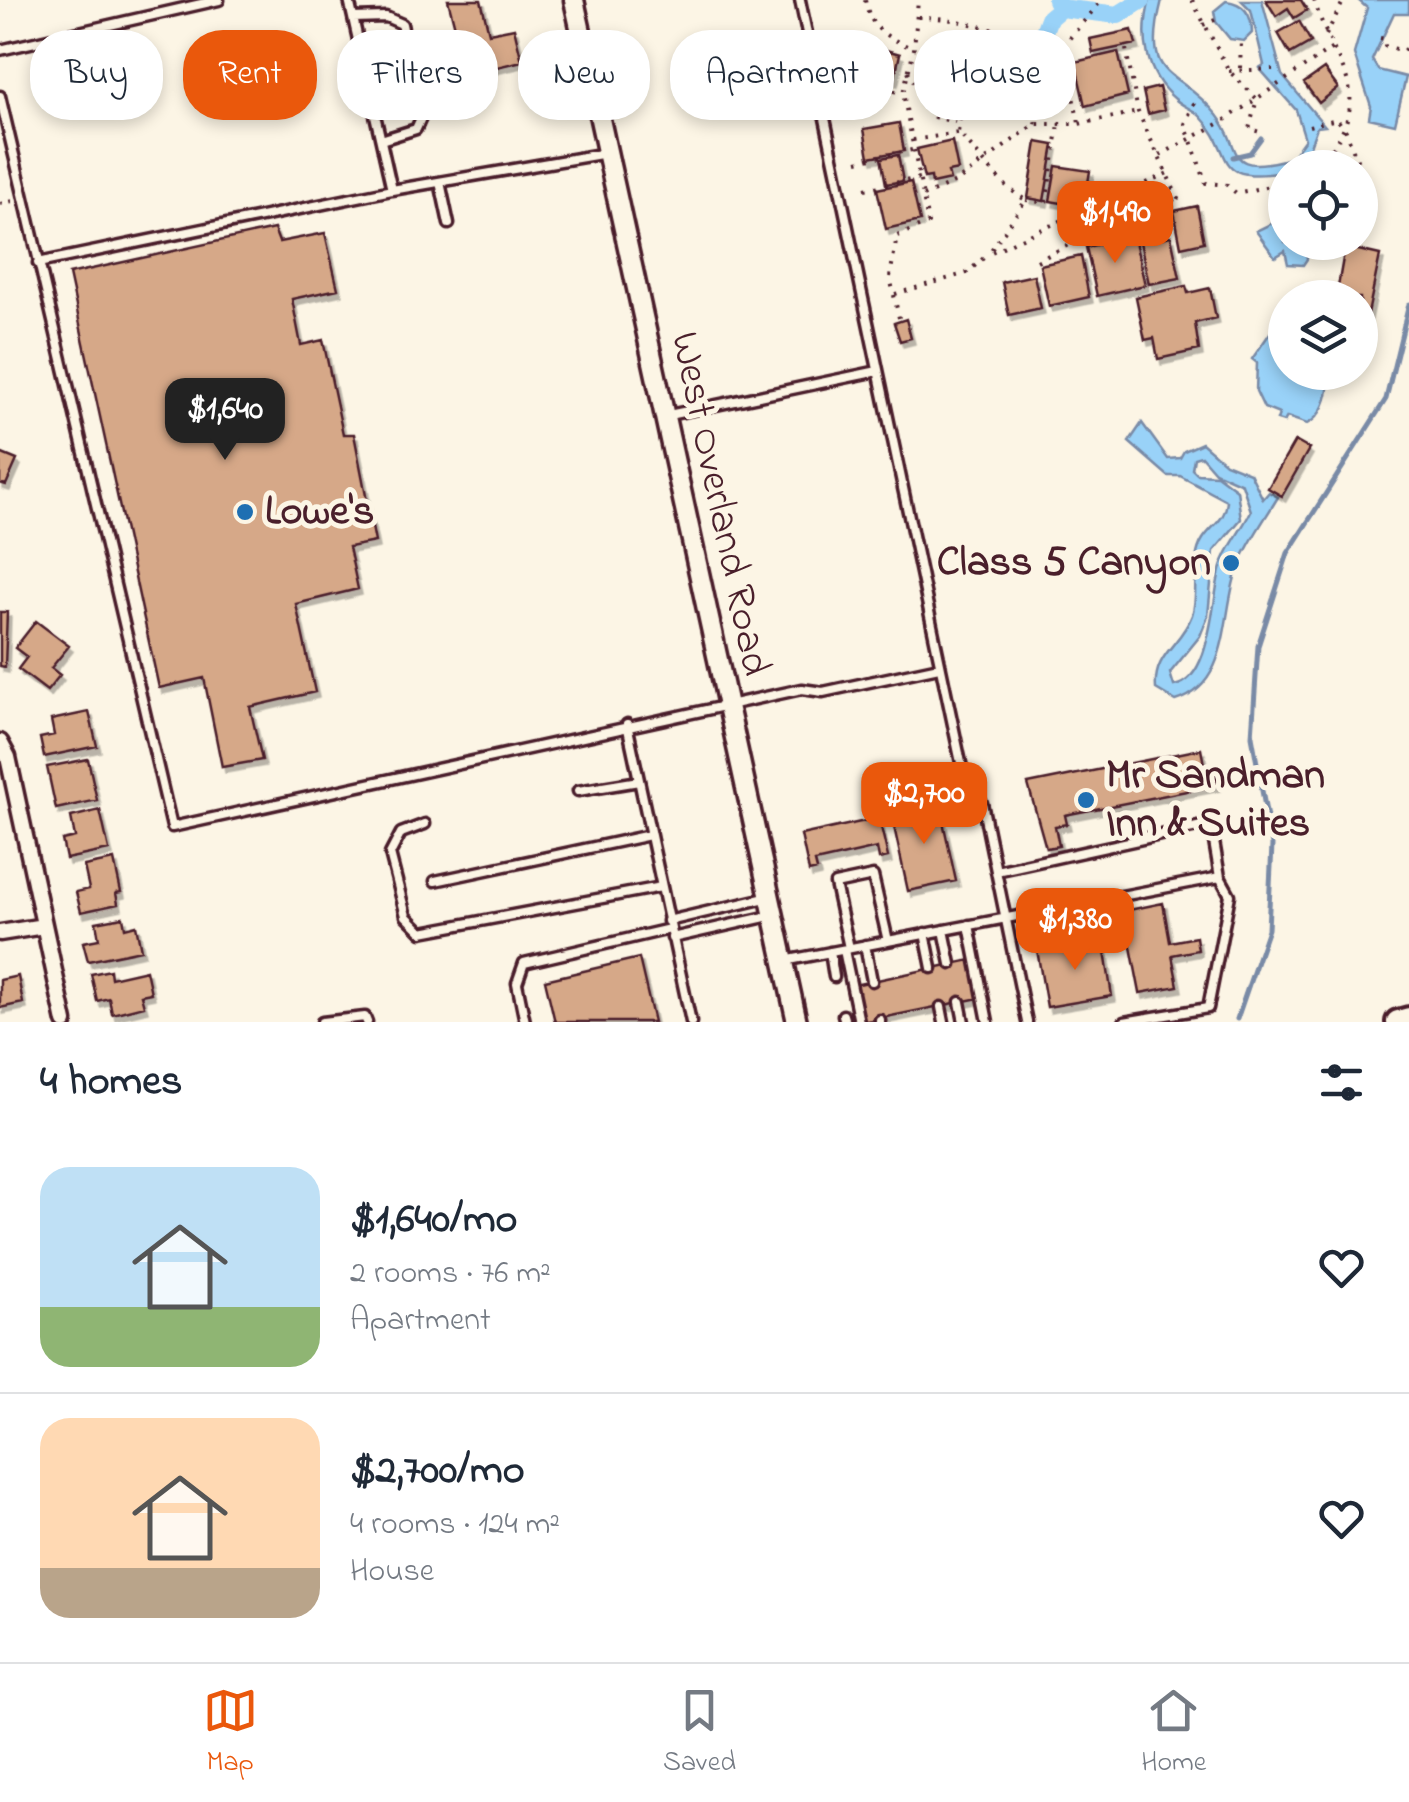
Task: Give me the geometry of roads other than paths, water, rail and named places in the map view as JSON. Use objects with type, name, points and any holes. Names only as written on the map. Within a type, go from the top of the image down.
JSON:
[{"type":"main road","points":[[1398,1022],[1409,1020]]},
{"type":"street","name":"West Overland Road","points":[[574,0],[797,1022]]},
{"type":"street","points":[[0,742],[8,757],[65,1022]]},
{"type":"street","points":[[0,933],[44,926]]},
{"type":"lane","points":[[0,50],[219,0]]},
{"type":"lane","points":[[348,0],[392,190]]},
{"type":"lane","points":[[800,0],[964,777]]},
{"type":"lane","points":[[353,18],[386,17],[402,24],[420,118],[416,129],[381,140]]},
{"type":"lane","points":[[0,96],[172,828],[626,724],[802,688],[823,692],[940,667]]},
{"type":"lane","points":[[38,263],[392,190],[607,153]]},
{"type":"lane","points":[[440,182],[449,224]]},
{"type":"lane","points":[[664,416],[878,371]]},
{"type":"lane","points":[[626,724],[691,1022]]},
{"type":"lane","points":[[578,791],[638,781]]},
{"type":"lane","points":[[982,803],[1027,1022]]},
{"type":"lane","points":[[424,824],[400,833],[390,854],[406,916],[422,932],[661,887]]},
{"type":"lane","points":[[996,871],[1211,824],[1220,877],[1230,894],[1208,1008],[1124,1022]]},
{"type":"lane","points":[[434,881],[650,835]]},
{"type":"lane","points":[[859,1022],[835,884],[873,876],[888,941]]},
{"type":"lane","points":[[784,962],[1220,877]]},
{"type":"lane","points":[[526,1022],[517,983],[524,963],[772,906]]},
{"type":"lane","points":[[670,929],[772,906]]},
{"type":"lane","points":[[968,925],[988,1022]]},
{"type":"lane","points":[[944,930],[952,964]]},
{"type":"lane","points":[[925,934],[932,968]]},
{"type":"lane","points":[[864,946],[872,981]]},
{"type":"lane","points":[[830,952],[834,977]]},
{"type":"lane","points":[[960,1002],[964,1022]]},
{"type":"lane","points":[[940,1007],[944,1022]]},
{"type":"lane","points":[[322,1022],[365,1016],[368,1022]]},
{"type":"water","points":[[1150,0],[1162,0],[1156,46],[1159,60],[1217,115],[1238,156],[1244,162],[1268,163],[1268,174],[1234,170],[1200,116],[1165,89],[1151,66],[1145,27]]},
{"type":"water","points":[[1241,0],[1262,0],[1282,75],[1325,126],[1317,127],[1309,150],[1297,150],[1305,139],[1296,110],[1259,68],[1264,65],[1251,10]]},
{"type":"water","points":[[1358,0],[1409,0],[1409,13],[1394,13],[1372,60],[1378,70],[1406,77],[1395,124],[1369,118],[1371,106],[1354,54],[1367,8]]},
{"type":"water","points":[[1226,1],[1238,4],[1249,15],[1252,33],[1244,41],[1230,39],[1216,22],[1214,11]]},
{"type":"water","points":[[1268,225],[1268,247],[1256,231]]},
{"type":"water","points":[[1287,260],[1306,260],[1303,265],[1288,264]]},
{"type":"water","points":[[1268,336],[1268,390],[1328,390],[1322,409],[1313,420],[1307,424],[1287,417],[1284,422],[1277,420],[1279,414],[1264,408],[1256,391],[1257,363],[1252,359]]},
{"type":"water","name":"Class 5 Canyon","points":[[1142,423],[1168,459],[1180,458],[1184,451],[1202,443],[1225,463],[1250,473],[1263,499],[1269,492],[1278,497],[1239,565],[1216,662],[1194,692],[1176,701],[1156,689],[1156,677],[1163,658],[1192,615],[1199,547],[1221,518],[1227,501],[1180,476],[1168,476],[1129,442]],"holes":[[[1201,456],[1215,472],[1242,484],[1251,511],[1221,567],[1208,635],[1196,669],[1187,680],[1174,686],[1170,673],[1200,636],[1208,616],[1214,551],[1241,519],[1237,490],[1217,475],[1197,474],[1192,469],[1194,458]]]},
{"type":"waterway","points":[[1056,0],[1061,8],[1118,15],[1142,0]]},
{"type":"waterway","points":[[1045,30],[1049,18],[1061,8]]},
{"type":"waterway","points":[[1233,157],[1250,153],[1261,138]]},
{"type":"waterway","points":[[1237,1019],[1268,929],[1272,845],[1252,736],[1258,646],[1288,553],[1386,399],[1409,304]]},
{"type":"place","name":"Lowe's","points":[[245,512]]},
{"type":"place","name":"Class 5 Canyon","points":[[1231,563]]},
{"type":"place","name":"Mr Sandman Inn & Suites","points":[[1086,800]]}]
